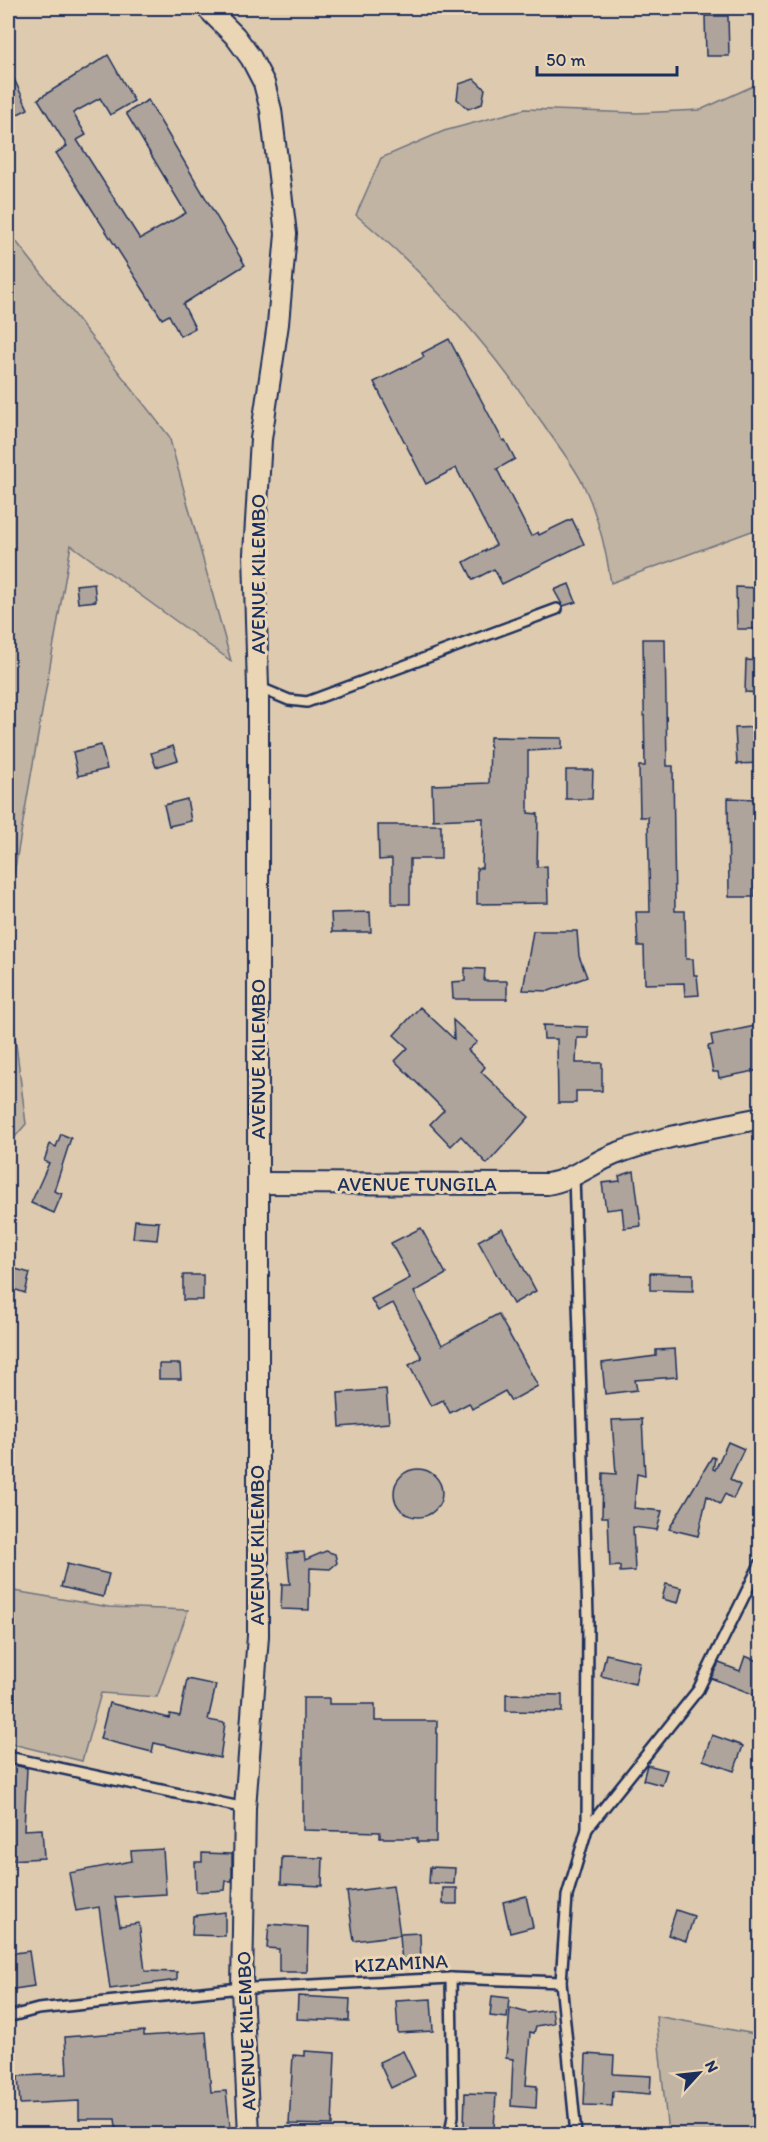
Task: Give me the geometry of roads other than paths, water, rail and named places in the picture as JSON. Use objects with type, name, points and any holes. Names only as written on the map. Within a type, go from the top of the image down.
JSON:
[{"type":"street","name":"AVENUE KILEMBO","points":[[207,8],[235,36],[251,58],[264,83],[271,110],[286,234],[259,473],[254,554],[258,687],[258,1636],[245,1808],[242,1989],[249,2134]]},
{"type":"street","name":"AVENUE TUNGILA","points":[[258,1183],[547,1184],[574,1176],[613,1155],[646,1144],[760,1118]]},
{"type":"lane","points":[[258,687],[289,700],[307,702],[557,609]]},
{"type":"lane","points":[[574,1176],[588,1617],[587,1829],[567,1896],[561,1982],[576,2134]]},
{"type":"lane","points":[[587,1829],[698,1690],[760,1564]]},
{"type":"lane","points":[[8,1757],[245,1808]]},
{"type":"lane","points":[[450,2134],[453,2116],[451,1978]]},
{"type":"lane","name":"KIZAMINA","points":[[8,2017],[38,2009],[242,1989],[451,1978],[561,1982]]}]
